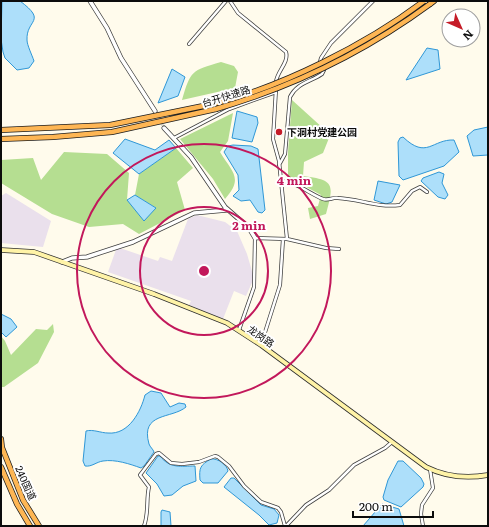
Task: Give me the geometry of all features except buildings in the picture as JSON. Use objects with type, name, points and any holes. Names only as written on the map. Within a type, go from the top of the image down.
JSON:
[{"type":"highway","name":"台开快速路","points":[[1,130],[110,125],[213,104],[259,88],[322,62],[374,34],[424,1]]},
{"type":"highway","name":"台开快速路","points":[[1,139],[53,137],[112,132],[216,109],[261,94],[324,68],[377,39],[432,2]]},
{"type":"highway","name":"240国道","points":[[1,439],[2,447],[23,500],[39,526]]},
{"type":"highway","name":"240国道","points":[[1,467],[17,504],[30,526]]},
{"type":"main road","name":"龙岗路","points":[[1,250],[30,251],[208,315],[239,330],[261,345],[430,469],[457,476],[488,475]]},
{"type":"street","points":[[90,1],[107,28],[121,58],[155,111]]},
{"type":"street","points":[[189,44],[226,1]]},
{"type":"street","points":[[230,1],[238,13],[286,52],[287,60],[277,78],[273,137],[279,165],[285,239],[280,285],[261,345]]},
{"type":"street","points":[[306,81],[331,43],[373,1]]},
{"type":"street","points":[[279,165],[285,154],[290,97],[295,90],[306,81],[324,72],[320,63],[320,58]]},
{"type":"street","points":[[174,138],[229,109],[276,92]]},
{"type":"street","points":[[164,128],[199,167],[228,210],[249,228],[255,238],[254,287],[239,330]]},
{"type":"street","points":[[280,181],[288,182],[325,200],[344,198],[376,205],[400,204],[412,192],[420,187],[427,192]]},
{"type":"street","points":[[62,262],[72,258],[87,257],[133,242],[194,214],[228,210]]},
{"type":"street","points":[[255,238],[285,239],[326,248],[338,249]]},
{"type":"street","points":[[144,526],[149,499],[147,492],[149,487],[140,475],[156,454],[159,453],[171,463],[182,464],[199,462],[215,456],[218,457],[229,466],[244,486],[261,502],[278,508],[286,526],[306,505],[329,490],[354,465],[385,448],[392,442]]},
{"type":"street","points":[[423,526],[421,514],[422,507],[433,486],[430,469]]},
{"type":"shaded area","points":[[6,193],[51,221],[43,247],[1,243],[1,196]]},
{"type":"shaded area","points":[[197,215],[225,222],[237,231],[247,254],[254,278],[246,296],[234,291],[223,319],[189,305],[191,301],[108,272],[117,247],[158,261],[160,257],[172,261],[188,219]]},
{"type":"green space","points":[[221,62],[234,66],[238,72],[235,88],[182,100],[190,77],[194,73],[198,70]]},
{"type":"green space","points":[[292,100],[324,129],[329,138],[323,153],[304,162],[303,176],[321,179],[330,185],[331,190],[326,214],[310,219],[308,208],[318,206],[321,195],[288,177],[288,152]]},
{"type":"green space","points":[[233,113],[228,141],[220,152],[232,170],[235,180],[231,192],[225,199],[213,179],[180,139]]},
{"type":"green space","points":[[176,148],[193,168],[177,182],[185,210],[139,234],[123,224],[89,227],[52,214],[1,183],[1,160],[33,158],[41,180],[64,152],[107,154],[129,173],[127,200],[156,208],[135,195],[139,174]]},
{"type":"green space","points":[[53,324],[54,332],[38,363],[4,387],[1,387],[1,336],[5,341],[11,355],[36,329],[47,330]]},
{"type":"water","points":[[2,1],[20,1],[33,13],[34,20],[29,28],[27,40],[34,61],[29,68],[17,70],[5,58],[1,39]]},
{"type":"water","points":[[427,48],[438,50],[440,69],[406,80]]},
{"type":"water","points":[[172,69],[185,77],[178,96],[158,103]]},
{"type":"water","points":[[237,111],[257,117],[258,123],[252,142],[232,138]]},
{"type":"water","points":[[488,127],[488,155],[473,156],[467,136],[474,130]]},
{"type":"water","points":[[403,137],[411,144],[424,148],[440,142],[454,140],[459,152],[444,166],[403,180],[399,176],[398,142],[400,138]]},
{"type":"water","points":[[125,139],[155,150],[169,140],[176,148],[139,174],[113,153]]},
{"type":"water","points":[[228,146],[251,146],[258,149],[265,210],[262,213],[258,212],[250,200],[241,201],[233,196],[239,190],[238,175],[224,152]]},
{"type":"water","points":[[439,172],[444,174],[442,183],[448,195],[445,199],[438,197],[421,181],[423,178]]},
{"type":"water","points":[[378,181],[400,185],[392,202],[386,204],[374,200]]},
{"type":"water","points":[[135,195],[156,208],[144,221],[127,200]]},
{"type":"water","points":[[1,314],[11,319],[17,327],[6,337],[1,332]]},
{"type":"water","points":[[151,391],[161,393],[170,407],[179,403],[185,404],[186,407],[180,411],[153,421],[149,426],[147,434],[149,444],[154,452],[144,466],[141,468],[122,462],[108,461],[85,466],[83,461],[86,431],[91,430],[115,433],[122,430],[133,421],[145,395]]},
{"type":"water","points":[[158,456],[172,465],[195,466],[196,481],[183,486],[172,495],[164,496],[157,484],[146,473]]},
{"type":"water","points":[[211,459],[222,462],[228,471],[218,483],[203,483],[200,480],[201,467],[204,463]]},
{"type":"water","points":[[398,461],[403,461],[421,478],[424,484],[423,487],[401,507],[384,500],[383,497],[388,480]]},
{"type":"water","points":[[231,478],[234,478],[261,505],[274,509],[279,515],[277,523],[269,525],[224,487]]},
{"type":"water","points":[[382,504],[399,509],[404,526],[363,526]]},
{"type":"water","points":[[162,510],[170,512],[171,526],[161,526]]},
{"type":"tunnel","points":[[155,111],[164,128]]},
{"type":"place","name":"下洞村党建公园","points":[[279,132]]}]
